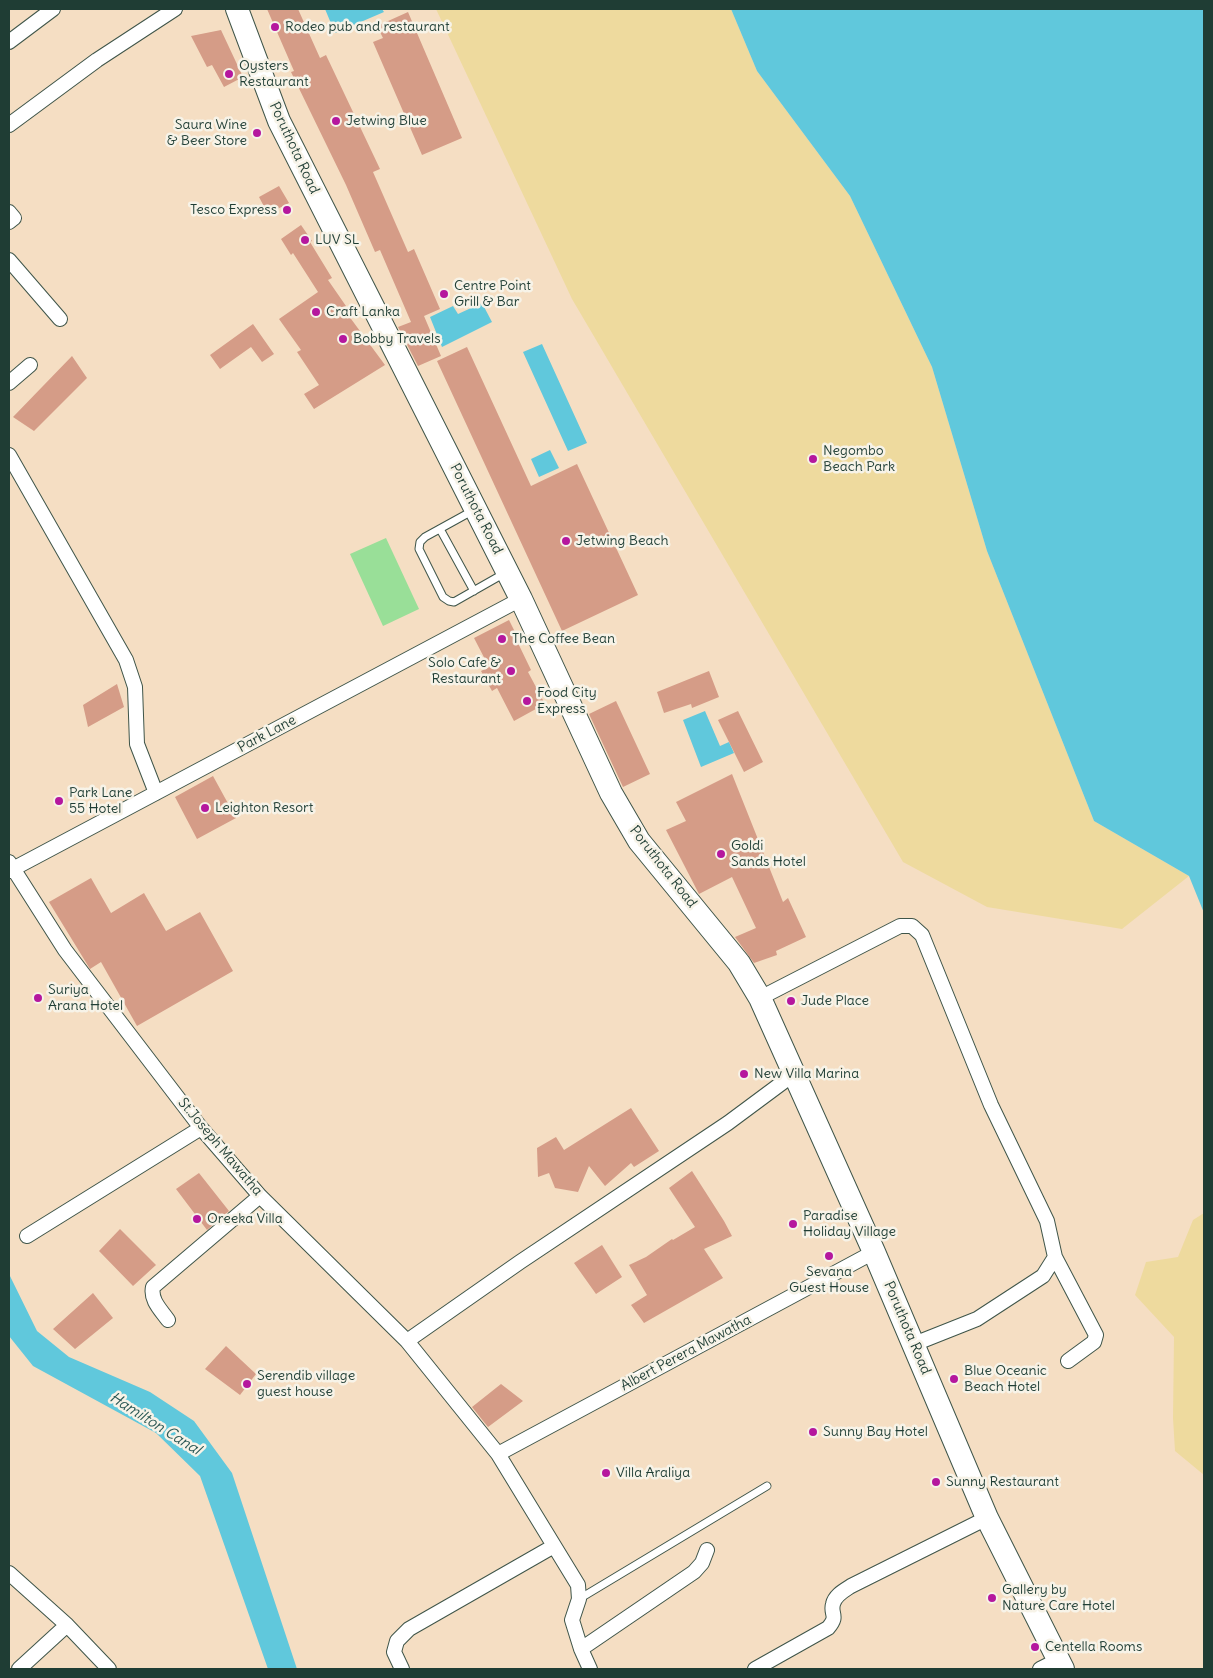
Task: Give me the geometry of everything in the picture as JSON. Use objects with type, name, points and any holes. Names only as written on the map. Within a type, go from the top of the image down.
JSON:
[{"type":"main road","name":"Poruthota Road","points":[[237,9],[279,121],[521,599],[610,793],[634,833],[739,963],[760,998],[874,1252],[987,1518],[1054,1666]]},
{"type":"street","points":[[9,42],[53,9]]},
{"type":"street","points":[[9,125],[97,60],[175,9]]},
{"type":"street","points":[[9,212],[14,218],[9,222]]},
{"type":"street","points":[[9,260],[60,319]]},
{"type":"street","points":[[9,383],[30,366]]},
{"type":"street","points":[[9,455],[126,660],[135,687],[137,744],[156,793]]},
{"type":"street","name":"Park Lane","points":[[10,867],[156,793],[521,599]]},
{"type":"street","name":"St.Joseph Mawatha","points":[[10,867],[65,950],[201,1128],[260,1196],[407,1341],[498,1454],[578,1585],[579,1599]]},
{"type":"street","points":[[760,998],[900,926],[912,926],[922,935],[991,1105],[1047,1220],[1055,1257],[1096,1336],[1094,1342],[1068,1361]]},
{"type":"street","points":[[407,1341],[520,1262],[728,1123],[794,1074]]},
{"type":"street","points":[[27,1236],[201,1128]]},
{"type":"street","points":[[168,1320],[154,1300],[153,1287],[260,1196]]},
{"type":"street","name":"Albert Perera Mawatha","points":[[498,1454],[874,1252]]},
{"type":"street","points":[[914,1344],[977,1320],[1043,1276],[1055,1257]]},
{"type":"street","points":[[755,1669],[828,1628],[834,1616],[832,1604],[837,1596],[851,1586],[987,1518]]},
{"type":"street","points":[[402,1669],[394,1652],[397,1640],[409,1629],[554,1546]]},
{"type":"street","points":[[581,1649],[694,1572],[702,1562],[707,1550]]},
{"type":"street","points":[[9,1573],[67,1625],[109,1669]]},
{"type":"street","points":[[579,1599],[572,1620],[581,1649],[590,1669]]},
{"type":"street","points":[[19,1669],[67,1625]]},
{"type":"lane","points":[[476,509],[440,528],[420,542],[419,548],[443,597],[449,602],[454,602],[507,571]]},
{"type":"lane","points":[[440,528],[474,591]]},
{"type":"lane","points":[[579,1599],[767,1486]]},
{"type":"green space","points":[[386,538],[419,609],[383,626],[350,554]]},
{"type":"sand","name":"Negombo Beach Park","points":[[436,9],[731,9],[757,71],[850,196],[932,367],[987,551],[1094,821],[1189,876],[1122,929],[987,907],[903,862],[572,299]]},
{"type":"sand","points":[[1204,1213],[1204,1475],[1175,1451],[1173,1418],[1174,1337],[1135,1295],[1146,1262],[1178,1257],[1193,1220]]},
{"type":"water","points":[[325,9],[382,9],[384,12],[335,33]]},
{"type":"water","points":[[731,9],[1204,9],[1204,913],[1189,876],[1094,821],[987,551],[932,367],[850,196],[757,71]]},
{"type":"water","points":[[482,303],[492,322],[442,347],[430,317],[453,306],[458,314]]},
{"type":"water","points":[[542,344],[587,443],[568,451],[523,352]]},
{"type":"water","points":[[550,450],[559,468],[539,477],[531,459]]},
{"type":"water","points":[[705,711],[720,746],[729,742],[734,753],[701,767],[683,720]]},
{"type":"water","name":"Hamilton Canal","points":[[9,1274],[37,1331],[69,1357],[150,1392],[194,1421],[232,1473],[297,1669],[268,1669],[200,1476],[156,1433],[33,1366],[9,1336]]},
{"type":"building","points":[[267,9],[298,9],[320,58],[326,55],[380,169],[373,172],[408,252],[414,249],[440,309],[424,316],[441,356],[418,366],[398,327],[411,322],[380,250],[375,252],[346,185],[291,72],[294,71]]},
{"type":"building","points":[[408,12],[462,138],[422,155],[373,42],[383,38],[377,26]]},
{"type":"building","points":[[221,30],[243,77],[224,87],[212,65],[207,67],[191,36]]},
{"type":"building","points":[[279,186],[289,203],[268,214],[259,197]]},
{"type":"building","points":[[301,225],[332,278],[328,280],[346,306],[343,308],[385,365],[314,409],[304,394],[319,385],[297,352],[301,350],[279,319],[318,292],[293,253],[291,255],[281,239]]},
{"type":"building","points":[[253,324],[274,354],[262,362],[251,347],[220,369],[210,355]]},
{"type":"building","name":"Jetwing Beach","points":[[467,347],[531,486],[577,464],[638,595],[562,631],[437,361]]},
{"type":"building","points":[[72,356],[87,378],[34,431],[13,417]]},
{"type":"building","points":[[509,620],[531,670],[528,672],[545,704],[514,721],[497,688],[492,691],[481,671],[489,667],[474,638]]},
{"type":"building","points":[[709,671],[719,697],[692,708],[691,704],[664,713],[657,692]]},
{"type":"building","points":[[117,684],[124,707],[88,727],[83,705]]},
{"type":"building","points":[[616,701],[650,774],[623,787],[589,714]]},
{"type":"building","points":[[738,711],[763,762],[744,772],[718,720]]},
{"type":"building","name":"Goldi Sands Hotel","points":[[732,774],[783,902],[788,898],[806,937],[776,951],[777,955],[754,963],[735,937],[756,928],[732,877],[699,894],[666,830],[686,821],[676,802]]},
{"type":"building","name":"Leighton Resort","points":[[213,776],[236,818],[197,839],[175,797]]},
{"type":"building","points":[[91,878],[111,913],[144,893],[166,931],[200,912],[233,971],[137,1026],[101,962],[90,969],[49,902]]},
{"type":"building","points":[[631,1108],[659,1151],[634,1167],[631,1163],[605,1186],[589,1166],[578,1192],[555,1188],[549,1173],[538,1177],[537,1148],[556,1137],[564,1150]]},
{"type":"building","points":[[692,1171],[732,1236],[704,1249],[723,1278],[644,1323],[631,1305],[647,1295],[629,1265],[646,1257],[672,1239],[695,1227],[669,1188]]},
{"type":"building","points":[[199,1173],[229,1211],[207,1230],[176,1189]]},
{"type":"building","points":[[120,1229],[156,1265],[133,1286],[99,1251]]},
{"type":"building","points":[[602,1245],[622,1277],[596,1294],[574,1263]]},
{"type":"building","points":[[93,1293],[113,1318],[75,1349],[53,1329]]},
{"type":"building","points":[[226,1346],[256,1374],[240,1395],[205,1369]]},
{"type":"building","points":[[501,1384],[523,1401],[488,1427],[472,1407]]},
{"type":"place","name":"Rodeo pub and restaurant","points":[[275,27]]},
{"type":"place","name":"Oysters Restaurant","points":[[229,74]]},
{"type":"place","name":"Jetwing Blue","points":[[336,121]]},
{"type":"place","name":"Saura Wine & Beer Store","points":[[257,133]]},
{"type":"place","name":"Tesco Express","points":[[287,210]]},
{"type":"place","name":"LUV SL","points":[[305,240]]},
{"type":"place","name":"Centre Point Grill & Bar","points":[[444,294]]},
{"type":"place","name":"Craft Lanka","points":[[316,312]]},
{"type":"place","name":"Bobby Travels","points":[[343,339]]},
{"type":"place","name":"Negombo Beach Park","points":[[813,459]]},
{"type":"place","name":"Jetwing Beach","points":[[566,541]]},
{"type":"place","name":"The Coffee Bean","points":[[502,639]]},
{"type":"place","name":"Solo Cafe & Restaurant","points":[[511,671]]},
{"type":"place","name":"Food City Express","points":[[527,701]]},
{"type":"place","name":"Park Lane 55 Hotel","points":[[59,801]]},
{"type":"place","name":"Leighton Resort","points":[[205,808]]},
{"type":"place","name":"Goldi Sands Hotel","points":[[721,854]]},
{"type":"place","name":"Suriya Arana Hotel","points":[[38,998]]},
{"type":"place","name":"Jude Place","points":[[791,1001]]},
{"type":"place","name":"New Villa Marina","points":[[744,1074]]},
{"type":"place","name":"Oreeka Villa","points":[[197,1219]]},
{"type":"place","name":"Paradise Holiday Village","points":[[793,1224]]},
{"type":"place","name":"Sevana Guest House","points":[[829,1256]]},
{"type":"place","name":"Blue Oceanic Beach Hotel","points":[[954,1379]]},
{"type":"place","name":"Serendib village guest house","points":[[247,1384]]},
{"type":"place","name":"Sunny Bay Hotel","points":[[813,1432]]},
{"type":"place","name":"Villa Araliya","points":[[606,1473]]},
{"type":"place","name":"Sunny Restaurant","points":[[936,1482]]},
{"type":"place","name":"Gallery by Nature Care Hotel","points":[[992,1598]]},
{"type":"place","name":"Centella Rooms","points":[[1035,1647]]}]
